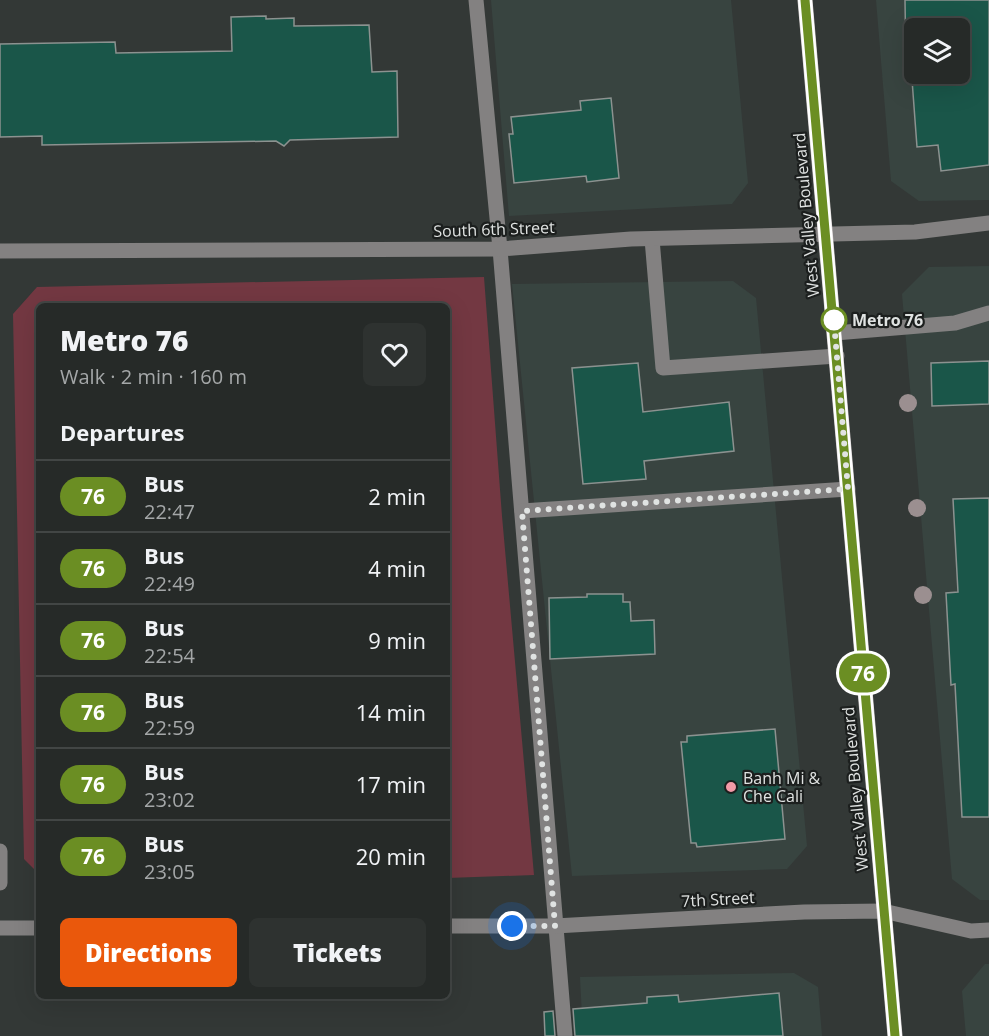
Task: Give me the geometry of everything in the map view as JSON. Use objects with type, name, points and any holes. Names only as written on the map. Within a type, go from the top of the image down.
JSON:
[{"type":"main road","name":"West Valley Boulevard","points":[[805,0],[895,1036]]},
{"type":"street","points":[[476,0],[500,249],[565,1036]]},
{"type":"street","name":"South 6th Street","points":[[0,251],[500,249],[652,239],[915,232],[989,223]]},
{"type":"street","points":[[652,239],[663,368],[837,356]]},
{"type":"street","points":[[835,333],[955,323],[989,313]]},
{"type":"street","points":[[522,511],[848,489]]},
{"type":"street","points":[[0,851],[0,883]]},
{"type":"street","name":"7th Street","points":[[450,926],[555,926],[804,912],[883,911],[970,931],[989,930]]},
{"type":"street","points":[[0,928],[36,928]]},
{"type":"shaded area","points":[[491,0],[731,0],[748,183],[732,204],[509,216]]},
{"type":"shaded area","points":[[876,0],[989,0],[989,200],[919,201],[891,181]]},
{"type":"shaded area","points":[[989,266],[989,900],[980,900],[952,879],[902,294],[929,267]]},
{"type":"shaded area","points":[[484,277],[502,516],[534,875],[450,878],[450,303],[36,303],[36,871],[24,859],[13,314],[37,287]]},
{"type":"shaded area","points":[[733,281],[756,298],[807,846],[787,869],[572,876],[512,284]]},
{"type":"shaded area","points":[[985,964],[989,964],[989,1036],[966,1036],[962,991]]},
{"type":"shaded area","points":[[794,973],[818,987],[822,1036],[583,1036],[580,977]]},
{"type":"building","points":[[905,0],[989,0],[989,165],[941,171],[938,145],[917,147],[912,84],[970,84],[970,18],[905,18]]},
{"type":"building","points":[[266,16],[266,19],[294,18],[294,26],[369,25],[372,72],[397,71],[398,137],[290,140],[284,146],[276,141],[42,145],[42,136],[0,137],[0,44],[115,42],[116,53],[232,51],[231,17]]},
{"type":"building","points":[[611,98],[619,178],[587,182],[586,176],[514,183],[509,134],[513,134],[511,117],[581,110],[580,101]]},
{"type":"building","points":[[989,361],[989,404],[932,406],[931,363]]},
{"type":"building","points":[[638,363],[643,412],[729,402],[734,451],[644,461],[646,479],[583,484],[572,368]]},
{"type":"building","points":[[989,498],[989,817],[962,817],[955,684],[951,685],[946,593],[958,592],[953,499]]},
{"type":"building","points":[[587,594],[623,594],[623,602],[630,602],[631,621],[654,620],[655,654],[550,659],[549,598],[587,597]]},
{"type":"building","points":[[775,729],[785,839],[697,847],[696,843],[691,843],[681,742],[687,742],[687,736]]},
{"type":"building","points":[[779,993],[783,1036],[575,1036],[573,1009],[647,1003],[647,997],[678,995],[679,1002]]},
{"type":"building","points":[[553,1011],[555,1036],[545,1036],[544,1012]]},
{"type":"bus line","name":"76","points":[[805,0],[895,1036]]},
{"type":"place","name":"Metro 76","points":[[834,320]]},
{"type":"place","name":"Banh Mi & Che Cali","points":[[731,787]]},
{"type":"route","points":[[512,926],[555,926],[522,511],[848,489],[833,310],[834,320]]}]
